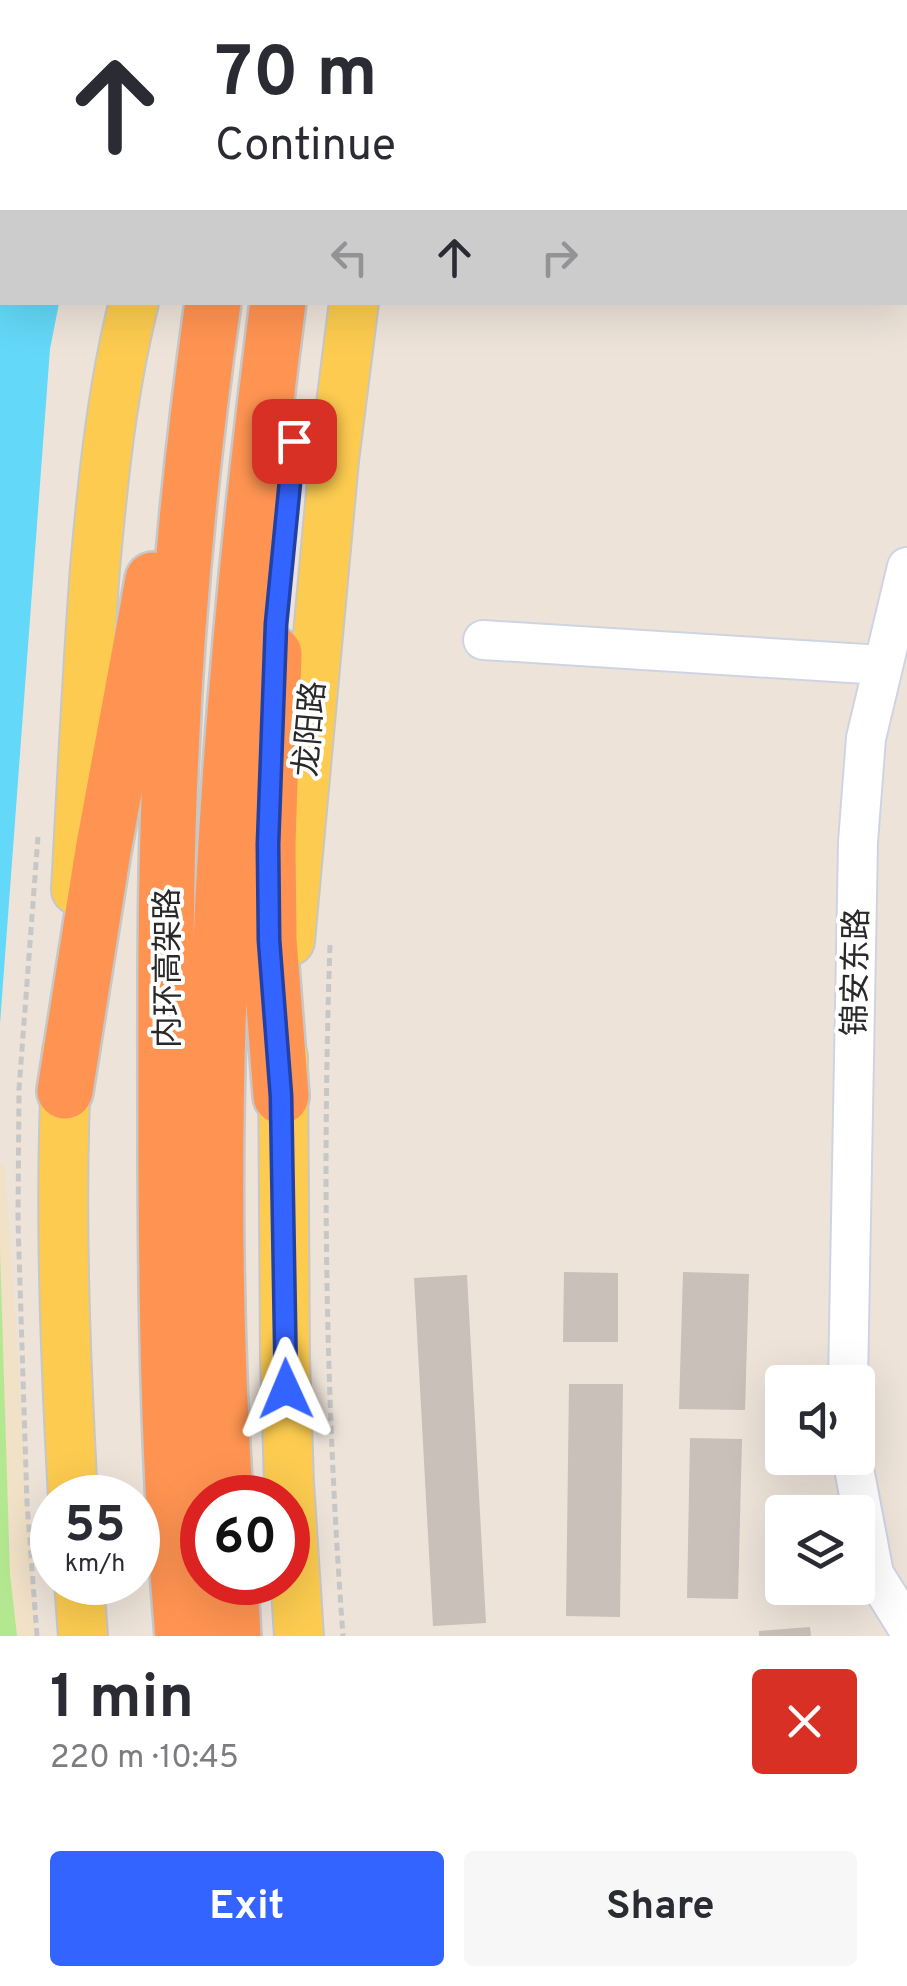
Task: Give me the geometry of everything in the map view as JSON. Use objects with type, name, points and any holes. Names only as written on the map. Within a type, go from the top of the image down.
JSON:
[{"type":"highway","points":[[65,1091],[103,851],[148,606],[210,305]]},
{"type":"highway","name":"内环高架路","points":[[211,305],[193,464],[171,752],[166,896],[191,1230],[221,1475]]},
{"type":"highway","name":"内环高架路","points":[[183,1636],[168,1361],[218,1043],[231,756],[256,472],[278,305]]},
{"type":"highway","points":[[281,1096],[269,940],[273,672],[310,305]]},
{"type":"highway","points":[[231,1605],[233,1636]]},
{"type":"main road","points":[[72,1475],[62,1222],[65,1091],[98,543],[110,420],[133,305]]},
{"type":"main road","name":"龙阳路","points":[[299,1636],[285,1376],[281,1096],[290,938],[316,640],[354,305]]},
{"type":"main road","points":[[81,1605],[83,1636]]},
{"type":"street","name":"锦安东路","points":[[848,1365],[858,842],[866,738],[907,567]]},
{"type":"street","points":[[482,640],[882,665]]},
{"type":"street","points":[[855,1475],[874,1574],[907,1627]]},
{"type":"path","points":[[330,933],[325,1163],[327,1325],[343,1636]]},
{"type":"shaded area","points":[[0,1162],[5,1168],[30,1534],[30,1605],[35,1605],[37,1636],[0,1636]]},
{"type":"green space","points":[[0,1250],[10,1574],[17,1636],[0,1636]]},
{"type":"water","points":[[0,305],[59,305],[50,349],[0,1024]]},
{"type":"building","points":[[564,1272],[618,1273],[618,1342],[563,1342]]},
{"type":"building","points":[[683,1272],[749,1274],[745,1410],[679,1409]]},
{"type":"building","points":[[467,1275],[486,1623],[433,1626],[414,1278]]},
{"type":"building","points":[[569,1384],[623,1384],[620,1617],[566,1616]]},
{"type":"building","points":[[690,1438],[742,1439],[738,1599],[687,1598]]},
{"type":"building","points":[[810,1627],[811,1636],[759,1636],[759,1631]]},
{"type":"route","points":[[286,1389],[281,1096],[269,940],[268,844],[274,654],[294,441]]}]
